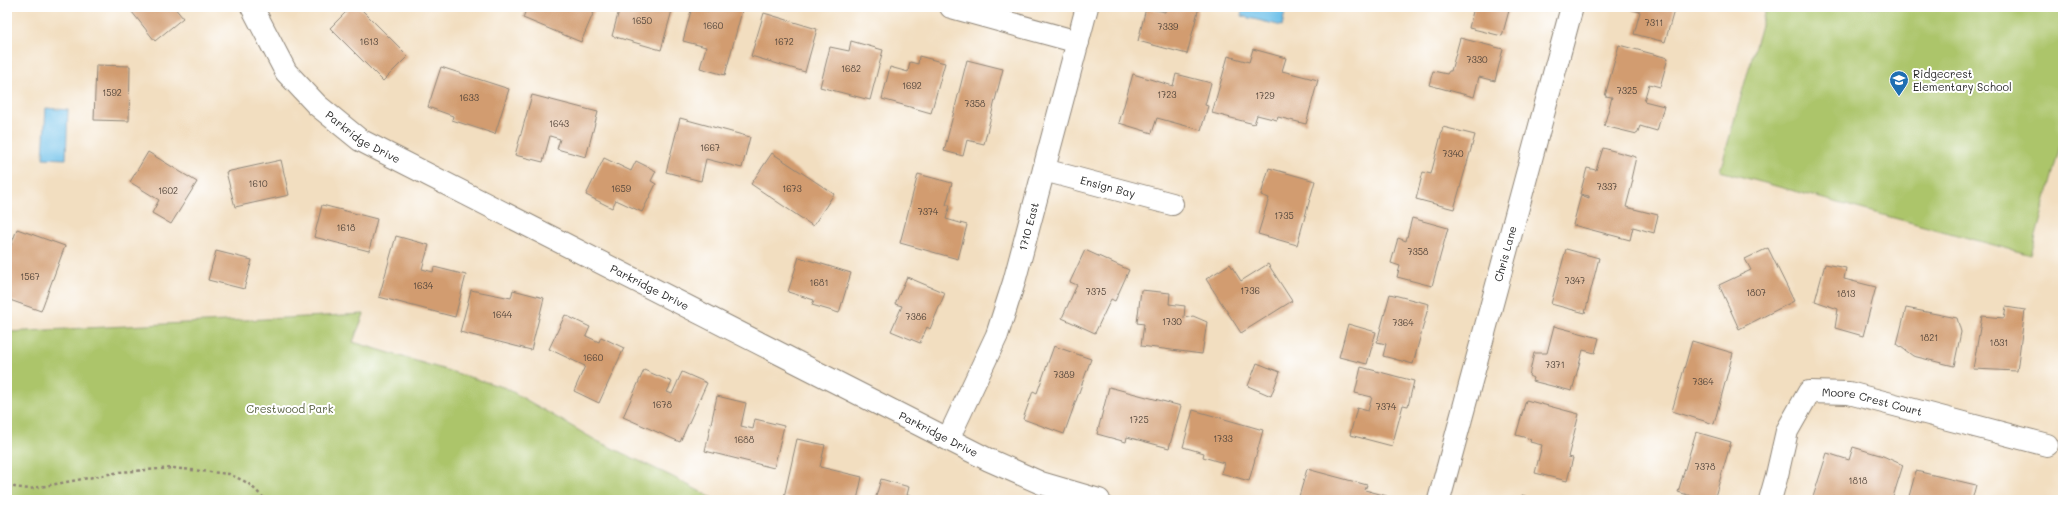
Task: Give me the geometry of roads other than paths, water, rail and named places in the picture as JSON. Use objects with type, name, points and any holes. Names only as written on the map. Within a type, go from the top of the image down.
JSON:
[{"type":"street","points":[[951,7],[1078,42]]},
{"type":"street","name":"1710 East","points":[[948,439],[997,335],[1014,282],[1087,7]]},
{"type":"street","name":"Chris Lane","points":[[1439,500],[1572,7]]},
{"type":"street","name":"Parkridge Drive","points":[[256,9],[286,72],[316,105],[360,140],[948,439],[1041,483],[1099,500]]},
{"type":"street","name":"Ensign Bay","points":[[1044,170],[1172,204]]},
{"type":"street","name":"Moore Crest Court","points":[[1770,500],[1778,475],[1787,431],[1809,392],[1849,393],[2047,445]]},
{"type":"water","points":[[1243,7],[1286,7],[1282,26],[1241,16]]},
{"type":"water","points":[[46,108],[68,110],[66,159],[43,158]]},
{"type":"place","name":"Ridgecrest Elementary School","points":[[1899,97]]},
{"type":"park label","name":"Crestwood Park","points":[[290,409]]}]
